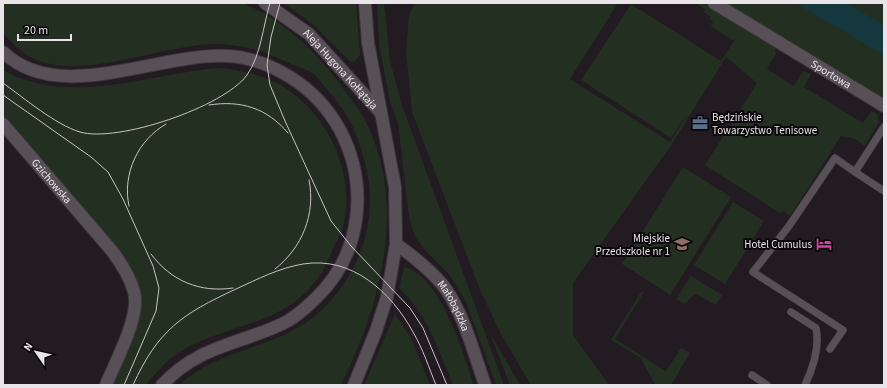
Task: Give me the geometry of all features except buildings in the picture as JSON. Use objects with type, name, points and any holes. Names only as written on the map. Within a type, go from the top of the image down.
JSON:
[{"type":"main road","name":"Aleja Hugona Kołłątaja","points":[[265,3],[309,34],[382,114]]},
{"type":"main road","name":"Aleja Hugona Kołłątaja","points":[[365,3],[368,43],[382,114]]},
{"type":"main road","name":"Sportowa","points":[[714,3],[884,106]]},
{"type":"main road","points":[[3,52],[18,64],[30,70],[42,74],[65,77],[97,74],[145,65],[209,56],[229,56],[247,59],[279,70],[303,85],[326,108],[346,142],[359,194],[358,211],[351,246],[342,265],[326,289],[307,308],[284,323],[202,354],[184,365],[162,385]]},
{"type":"main road","points":[[354,385],[376,331],[385,304],[396,244],[395,187],[382,114]]},
{"type":"main road","name":"Gzichowska","points":[[3,124],[101,237],[121,264],[134,292],[135,306],[131,324],[106,385]]},
{"type":"main road","name":"Małobądzka","points":[[396,244],[418,260],[443,285],[456,306],[485,385]]},
{"type":"lane","points":[[855,172],[884,127]]},
{"type":"lane","points":[[830,349],[843,330],[753,272],[789,226],[835,158],[884,191]]},
{"type":"lane","points":[[791,312],[816,328],[818,338],[812,370],[805,385]]},
{"type":"lane","points":[[752,375],[767,385]]},
{"type":"green space","points":[[3,3],[240,3],[258,10],[282,25],[304,43],[324,64],[352,100],[368,126],[380,158],[386,191],[387,224],[384,257],[377,290],[355,355],[341,385],[180,385],[206,366],[235,353],[281,336],[311,319],[333,298],[353,268],[361,251],[366,234],[370,198],[369,180],[365,163],[355,131],[339,104],[319,79],[307,70],[269,54],[236,46],[212,44],[181,48],[98,64],[77,66],[57,65],[39,61],[28,56],[19,49],[3,33]]},
{"type":"green space","points":[[283,3],[356,3],[360,55],[355,61],[351,62],[311,23]]},
{"type":"green space","points":[[377,3],[384,3],[390,61],[403,108],[504,385],[496,385],[466,302],[448,273],[425,250],[416,238],[411,225],[398,123],[390,101],[379,45]]},
{"type":"green space","points":[[415,3],[618,3],[570,79],[670,142],[687,115],[671,138],[581,80],[631,4],[721,61],[734,41],[711,26],[713,21],[709,19],[711,17],[704,12],[705,9],[695,3],[706,3],[770,42],[774,46],[776,54],[767,69],[794,86],[803,71],[811,74],[804,87],[863,123],[871,111],[877,114],[879,122],[865,146],[855,139],[841,136],[790,216],[783,211],[781,214],[705,165],[757,83],[726,57],[672,144],[573,283],[573,335],[609,385],[531,385],[501,334],[480,290],[412,112],[406,51],[409,15]]},
{"type":"green space","points":[[724,3],[884,3],[884,99]]},
{"type":"green space","points":[[218,68],[248,72],[281,85],[301,100],[319,119],[335,148],[345,180],[346,214],[342,230],[319,277],[302,296],[287,307],[253,323],[200,341],[183,350],[172,357],[146,385],[111,385],[138,317],[123,258],[3,116],[3,70],[29,81],[55,86],[82,87],[109,85]]},
{"type":"green space","points":[[683,167],[731,197],[670,295],[622,264]]},
{"type":"green space","points":[[733,202],[764,221],[725,284],[694,265]]},
{"type":"green space","points":[[404,267],[417,273],[429,284],[439,300],[449,317],[457,336],[474,385],[453,385],[425,321],[409,298],[399,288]]},
{"type":"green space","points":[[691,276],[722,295],[716,305],[696,294],[685,304],[676,299]]},
{"type":"green space","points":[[641,292],[644,292],[615,339],[666,371],[681,348],[690,353],[671,385],[655,385],[641,358],[611,340]]},
{"type":"green space","points":[[395,314],[411,338],[430,385],[364,385]]},
{"type":"green space","points":[[489,331],[520,385],[510,385]]},
{"type":"water","points":[[795,3],[846,3],[884,25],[884,55]]},
{"type":"tram line","points":[[3,83],[61,124],[80,132],[97,134],[118,132],[169,120],[216,99],[235,87],[247,75],[256,59],[270,3]]},
{"type":"tram line","points":[[280,3],[271,37],[267,65],[270,85],[285,121],[331,221],[351,246],[410,308],[423,328],[447,385]]},
{"type":"tram line","points":[[3,95],[91,157],[108,172],[123,199],[153,266],[159,288],[156,311],[124,385]]},
{"type":"tram line","points":[[209,105],[232,104],[253,108],[271,117],[288,133]]},
{"type":"tram line","points":[[129,206],[127,194],[128,182],[134,159],[147,139],[166,124]]},
{"type":"tram line","points":[[275,269],[293,251],[305,229],[311,193],[309,180]]},
{"type":"tram line","points":[[151,254],[168,271],[187,283],[209,289],[233,288]]},
{"type":"tram line","points":[[133,385],[152,350],[162,337],[186,316],[217,298],[269,274],[303,264],[321,263],[354,271],[368,280],[393,303],[417,338],[436,385]]},
{"type":"place","name":"Będzińskie Towarzystwo Tenisowe","points":[[700,123]]},
{"type":"place","name":"Miejskie Przedszkole nr 1","points":[[682,244]]},
{"type":"place","name":"Hotel Cumulus","points":[[824,244]]}]
